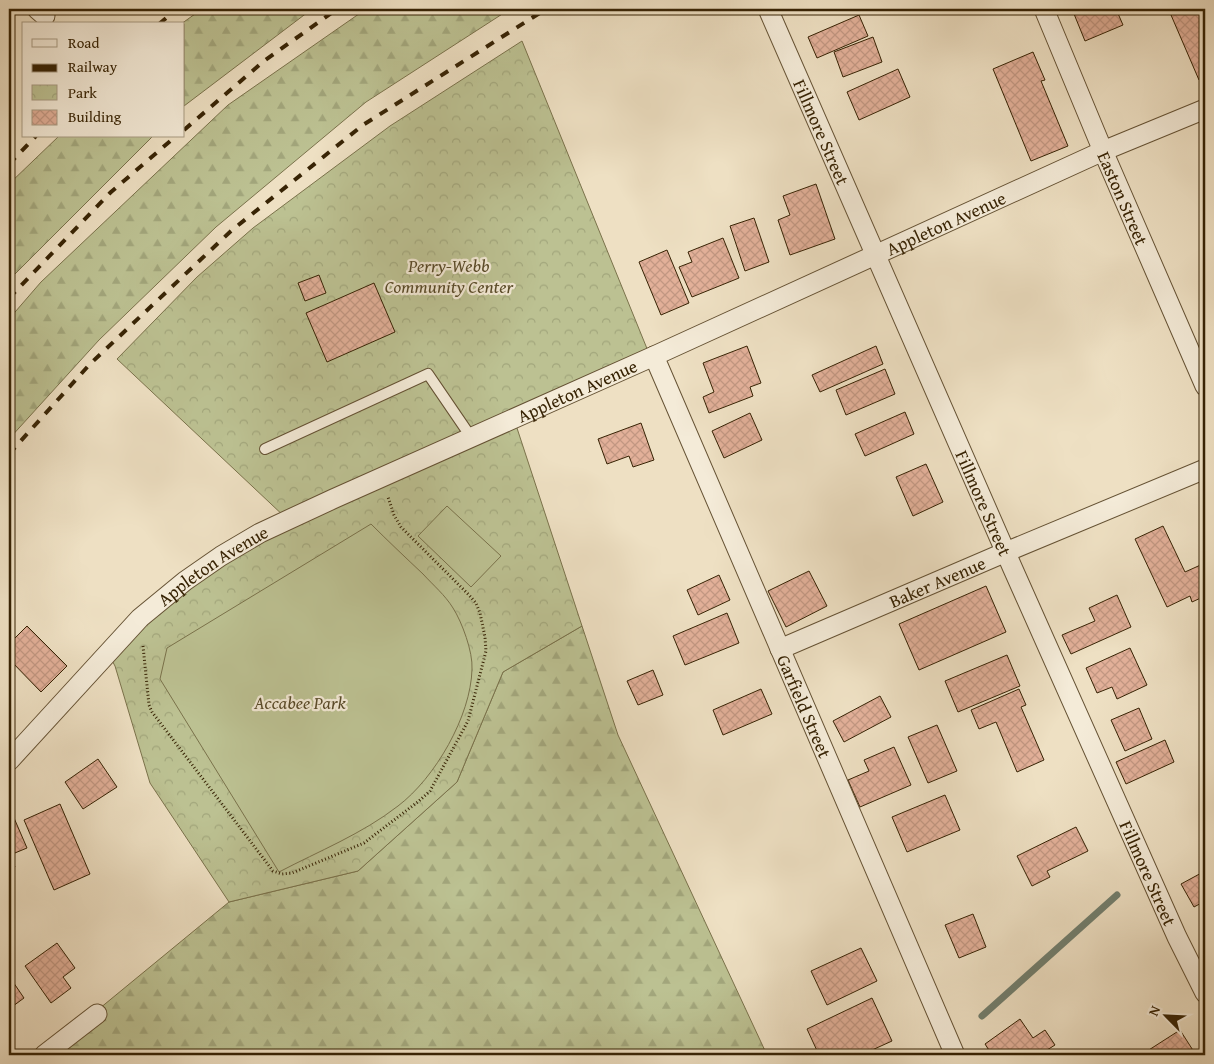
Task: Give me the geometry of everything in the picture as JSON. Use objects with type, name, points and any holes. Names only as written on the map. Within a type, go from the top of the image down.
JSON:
[{"type":"street","name":"Fillmore Street","points":[[768,9],[1006,552],[1177,937],[1205,993]]},
{"type":"street","name":"Easton Street","points":[[1044,9],[1103,151],[1205,386]]},
{"type":"street","name":"Appleton Avenue","points":[[9,761],[140,618],[185,581],[221,556],[260,533],[1103,151],[1205,109]]},
{"type":"street","name":"Garfield Street","points":[[654,356],[955,1055]]},
{"type":"street","name":"Baker Avenue","points":[[780,650],[1006,552],[1205,469]]},
{"type":"street","points":[[44,1055],[97,1014]]},
{"type":"lane","points":[[265,449],[428,374],[471,437]]},
{"type":"path","points":[[140,618],[149,705],[152,712],[273,871],[282,874],[292,873],[364,843],[430,791],[468,722],[486,651],[485,637],[476,603],[401,527],[394,515],[380,478]]},
{"type":"green space","points":[[202,9],[312,9],[185,105],[184,22]]},
{"type":"green space","points":[[366,9],[510,9],[366,102],[216,227],[99,340],[9,439],[9,319],[41,282],[228,105]]},
{"type":"green space","name":"Perry-Webb Community Center","points":[[522,41],[650,356],[287,519],[117,359],[197,277],[253,228],[390,126]]},
{"type":"green space","points":[[57,138],[151,138],[9,280],[9,184]]},
{"type":"green space","name":"Accabee Park","points":[[514,419],[582,626],[503,672],[457,782],[358,871],[229,902],[150,783],[115,666],[108,653],[221,556]]},
{"type":"green space","points":[[447,506],[501,556],[471,587],[418,536]]},
{"type":"green space","points":[[371,524],[439,590],[456,614],[466,637],[472,662],[470,687],[465,706],[458,726],[448,745],[437,763],[412,794],[370,825],[279,872],[160,679],[167,648]]},
{"type":"green space","points":[[582,626],[618,735],[767,1055],[43,1055],[229,902],[358,871],[457,782],[503,672]]},
{"type":"building","points":[[1072,9],[1116,9],[1123,25],[1085,41]]},
{"type":"building","points":[[1185,9],[1205,9],[1205,77],[1199,80],[1171,15]]},
{"type":"building","points":[[859,15],[868,36],[817,58],[808,37]]},
{"type":"building","points":[[873,37],[882,62],[843,77],[834,52]]},
{"type":"building","points":[[1033,52],[1045,80],[1041,81],[1068,146],[1031,161],[993,69]]},
{"type":"building","points":[[898,69],[910,97],[859,120],[847,92]]},
{"type":"building","points":[[816,184],[835,239],[790,255],[778,220],[790,215],[783,196]]},
{"type":"building","points":[[754,218],[769,262],[745,271],[730,226]]},
{"type":"building","points":[[723,238],[739,278],[692,297],[679,267],[692,262],[688,252]]},
{"type":"building","points":[[667,250],[689,303],[661,315],[639,262]]},
{"type":"building","points":[[319,275],[326,293],[305,301],[298,283]]},
{"type":"building","points":[[374,283],[395,332],[327,362],[306,313]]},
{"type":"building","points":[[747,346],[761,383],[750,387],[753,396],[709,413],[703,397],[714,392],[703,363]]},
{"type":"building","points":[[876,346],[883,364],[820,392],[812,375]]},
{"type":"building","points":[[885,369],[895,394],[846,415],[836,390]]},
{"type":"building","points":[[905,412],[914,434],[865,456],[855,434]]},
{"type":"building","points":[[750,413],[762,440],[724,458],[712,431]]},
{"type":"building","points":[[641,423],[654,460],[633,467],[629,456],[607,464],[598,439]]},
{"type":"building","points":[[926,464],[943,502],[913,516],[896,477]]},
{"type":"building","points":[[1163,526],[1185,572],[1205,563],[1205,596],[1192,602],[1190,596],[1167,607],[1135,539]]},
{"type":"building","points":[[809,571],[827,606],[786,627],[768,591]]},
{"type":"building","points":[[719,575],[730,600],[698,615],[687,590]]},
{"type":"building","points":[[986,586],[1006,632],[919,670],[899,624]]},
{"type":"building","points":[[1117,595],[1131,627],[1071,654],[1062,635],[1095,621],[1089,608]]},
{"type":"building","points":[[727,613],[739,643],[685,665],[673,636]]},
{"type":"building","points":[[27,626],[67,666],[41,692],[9,659],[9,644]]},
{"type":"building","points":[[1130,648],[1147,685],[1117,699],[1112,687],[1097,693],[1086,668]]},
{"type":"building","points":[[1007,655],[1020,686],[958,712],[945,681]]},
{"type":"building","points":[[653,670],[663,695],[638,705],[627,681]]},
{"type":"building","points":[[761,689],[772,714],[723,735],[713,710]]},
{"type":"building","points":[[1019,689],[1026,705],[1021,707],[1044,760],[1017,772],[996,722],[979,729],[971,710]]},
{"type":"building","points":[[880,696],[891,717],[844,742],[833,721]]},
{"type":"building","points":[[1139,708],[1152,739],[1125,751],[1111,720]]},
{"type":"building","points":[[937,725],[957,771],[928,783],[908,737]]},
{"type":"building","points":[[1165,740],[1174,762],[1126,784],[1116,762]]},
{"type":"building","points":[[894,747],[911,785],[860,807],[848,780],[869,771],[864,760]]},
{"type":"building","points":[[98,759],[117,787],[83,809],[65,782]]},
{"type":"building","points":[[945,795],[960,830],[907,852],[892,817]]},
{"type":"building","points":[[60,804],[90,874],[54,890],[24,820]]},
{"type":"building","points":[[11,811],[27,848],[10,855],[15,867],[9,870],[9,812]]},
{"type":"building","points":[[1076,827],[1088,851],[1047,871],[1050,877],[1032,886],[1017,856]]},
{"type":"building","points":[[1205,871],[1205,901],[1194,907],[1181,884]]},
{"type":"building","points":[[973,914],[986,947],[959,958],[945,925]]},
{"type":"building","points":[[57,943],[75,968],[63,977],[71,988],[51,1003],[25,966]]},
{"type":"building","points":[[861,948],[877,981],[827,1005],[811,971]]},
{"type":"building","points":[[9,976],[24,998],[9,1009]]},
{"type":"building","points":[[872,998],[892,1041],[861,1055],[819,1055],[807,1029]]},
{"type":"building","points":[[1020,1019],[1033,1038],[1045,1030],[1055,1045],[1039,1055],[992,1055],[985,1044]]},
{"type":"building","points":[[1180,1030],[1196,1055],[1141,1055]]},
{"type":"waterway","points":[[982,1016],[1117,895]]},
{"type":"railway","points":[[161,22],[177,9]]},
{"type":"railway","points":[[185,129],[264,61],[337,9]]},
{"type":"railway","points":[[9,454],[90,364],[231,231],[363,125],[546,9]]},
{"type":"railway","points":[[9,164],[34,138]]},
{"type":"railway","points":[[9,298],[111,192],[174,138]]}]
